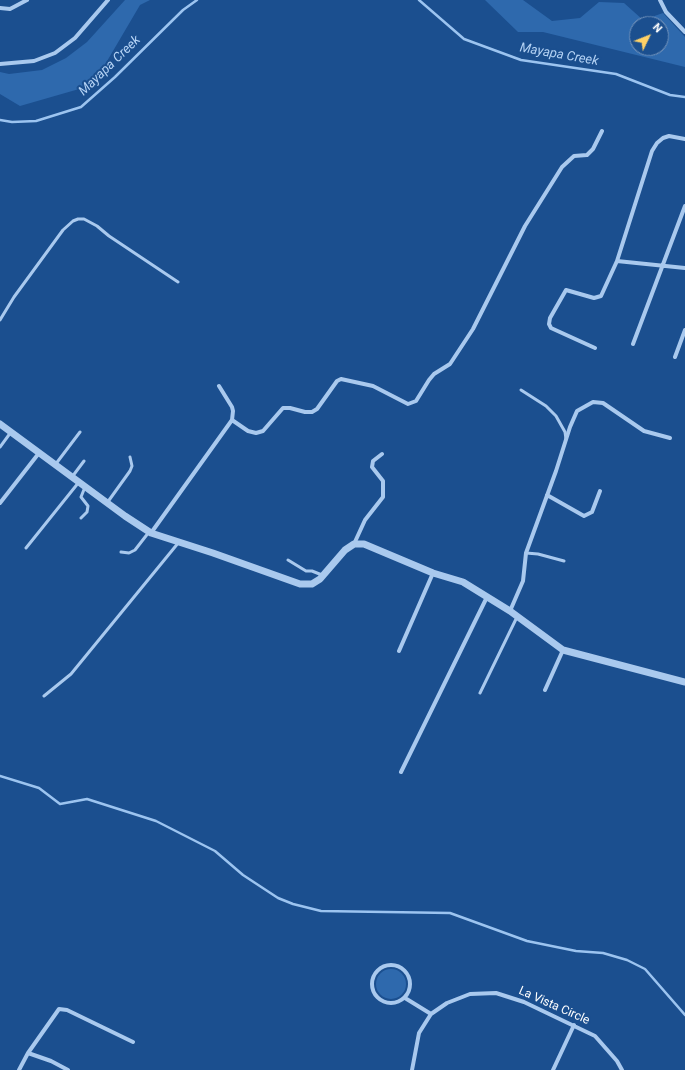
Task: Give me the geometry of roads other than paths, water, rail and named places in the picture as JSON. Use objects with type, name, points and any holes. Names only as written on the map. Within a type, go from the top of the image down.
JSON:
[{"type":"street","points":[[0,8],[10,9],[27,0]]},
{"type":"street","points":[[0,64],[34,61],[55,53],[75,38],[108,0]]},
{"type":"street","points":[[660,0],[666,12],[685,32]]},
{"type":"street","points":[[232,420],[248,431],[256,433],[263,431],[283,408],[290,408],[305,412],[312,412],[317,409],[337,381],[341,379],[373,386],[408,404],[416,401],[429,380],[450,364],[473,329],[524,226],[562,167],[574,156],[587,155],[602,131]]},
{"type":"street","points":[[595,348],[561,334],[551,328],[549,324],[550,318],[566,290],[594,298],[601,296],[617,261],[652,151],[656,143],[669,136],[685,139]]},
{"type":"street","points":[[633,344],[685,206]]},
{"type":"street","points":[[617,261],[685,268]]},
{"type":"street","points":[[675,357],[685,330]]},
{"type":"street","points":[[150,533],[232,420],[232,408],[219,386]]},
{"type":"street","points":[[510,611],[523,581],[526,553],[577,411],[593,402],[603,403],[644,431],[670,438]]},
{"type":"street","points":[[0,424],[150,533],[300,584],[312,584],[323,576],[345,550],[354,544],[364,544],[433,573],[463,582],[510,611],[563,650],[685,682]]},
{"type":"street","points":[[0,503],[39,452]]},
{"type":"street","points":[[354,544],[359,529],[383,497],[383,481],[372,467],[373,462],[382,454]]},
{"type":"street","points":[[547,495],[584,516],[592,512],[600,492]]},
{"type":"street","points":[[399,651],[433,573]]},
{"type":"street","points":[[401,772],[487,597]]},
{"type":"street","points":[[545,690],[563,650]]},
{"type":"street","points":[[387,965],[393,965],[404,970],[410,981],[410,987],[405,998],[394,1004],[387,1003],[376,997],[372,984],[376,972],[387,965]]},
{"type":"street","name":"La Vista Circle","points":[[412,1070],[419,1033],[430,1014],[447,1003],[470,994],[496,993],[524,1002],[595,1036],[617,1061],[622,1070]]},
{"type":"street","points":[[405,998],[430,1014]]},
{"type":"street","points":[[19,1070],[28,1053],[59,1010],[67,1010],[133,1042]]},
{"type":"street","points":[[553,1070],[574,1025]]},
{"type":"street","points":[[28,1053],[51,1061],[68,1070]]},
{"type":"lane","points":[[0,320],[14,297],[63,230],[73,220],[84,219],[97,226],[109,236],[178,282]]},
{"type":"lane","points":[[521,390],[546,406],[556,416],[565,432],[566,441]]},
{"type":"lane","points":[[0,447],[11,432]]},
{"type":"lane","points":[[55,465],[80,432]]},
{"type":"lane","points":[[107,503],[130,471],[132,466],[130,457]]},
{"type":"lane","points":[[72,477],[84,461]]},
{"type":"lane","points":[[81,518],[87,512],[88,506],[81,497],[82,485]]},
{"type":"lane","points":[[26,548],[82,485]]},
{"type":"lane","points":[[121,552],[129,553],[135,550],[150,533]]},
{"type":"lane","points":[[44,696],[71,674],[179,542]]},
{"type":"lane","points":[[526,553],[538,554],[564,561]]},
{"type":"lane","points":[[288,560],[297,567],[306,571],[317,572],[323,576]]},
{"type":"lane","points":[[480,693],[517,616]]},
{"type":"waterway","name":"Mayapa Creek","points":[[0,120],[12,122],[36,121],[81,107],[115,77],[183,10],[197,0]]},
{"type":"waterway","name":"Mayapa Creek","points":[[419,0],[464,39],[521,60],[616,74],[670,95],[685,97]]},
{"type":"waterway","points":[[0,776],[39,788],[60,804],[87,799],[156,821],[215,851],[243,875],[278,898],[293,904],[321,911],[450,913],[527,941],[576,951],[603,953],[627,960],[645,969],[685,1015]]}]
